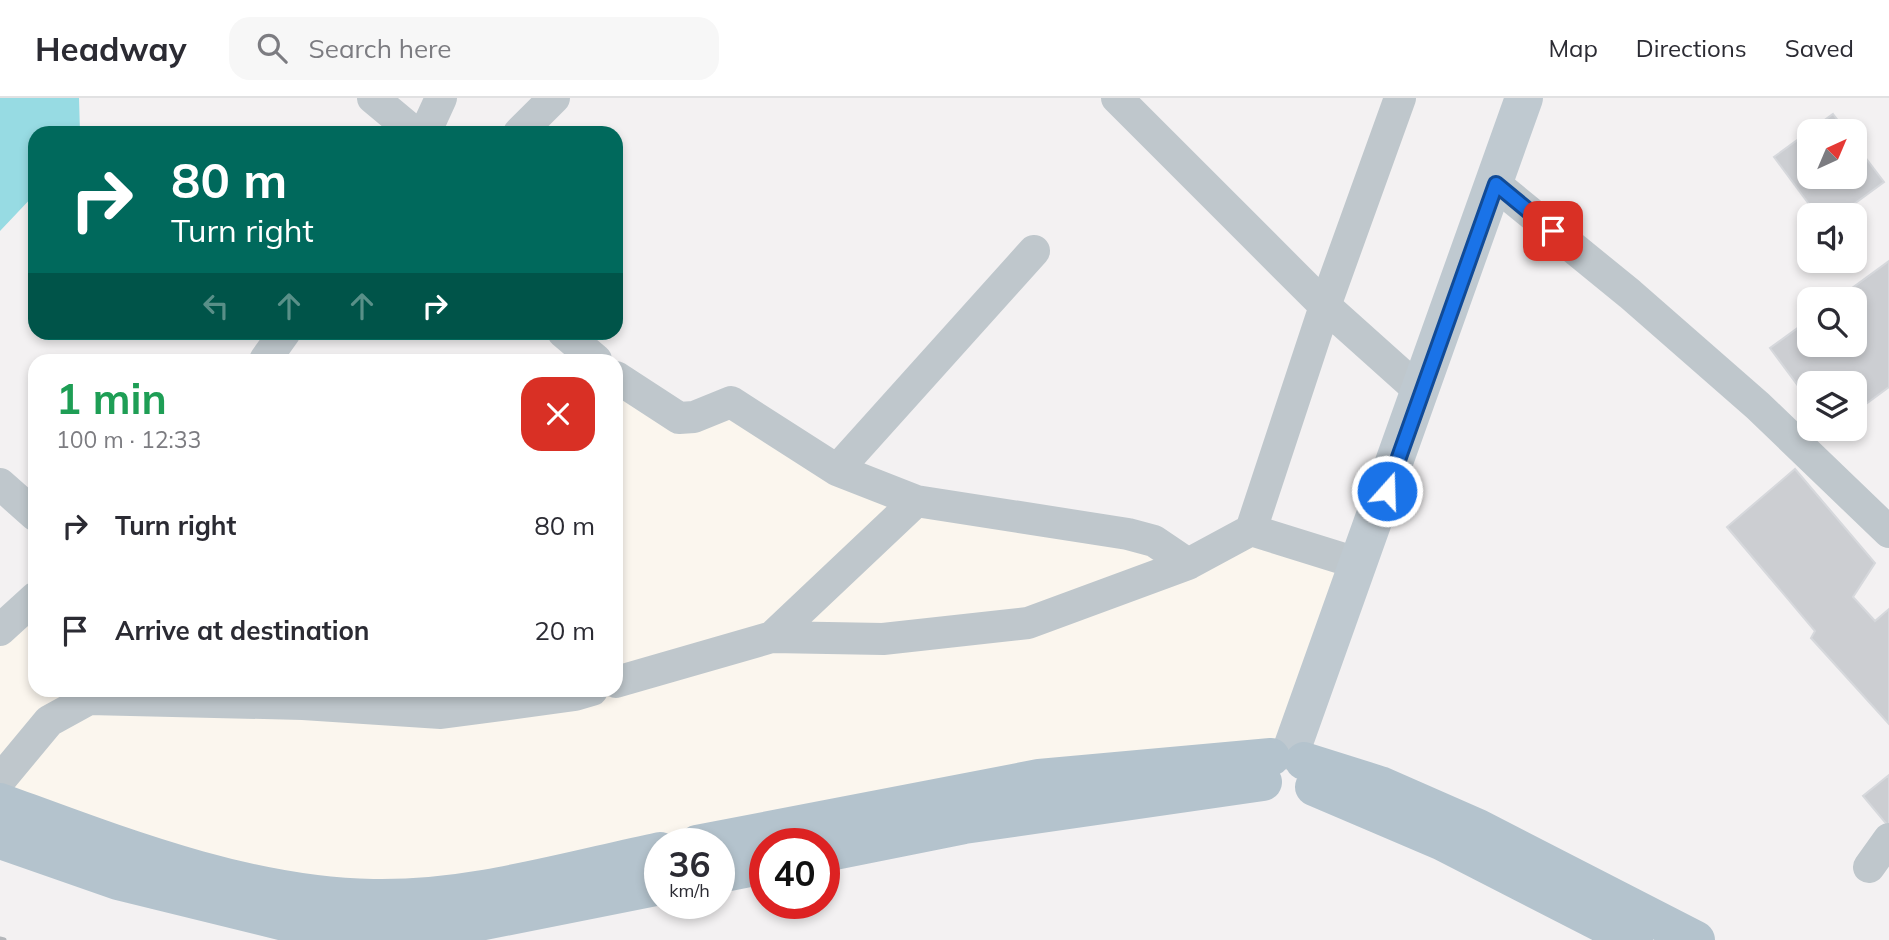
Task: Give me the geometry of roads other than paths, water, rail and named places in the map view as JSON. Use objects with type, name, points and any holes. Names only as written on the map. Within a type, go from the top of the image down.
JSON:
[{"type":"main road","points":[[735,837],[1039,778],[1288,766],[1380,785],[1478,828],[1696,940]]},
{"type":"main road","points":[[840,850],[1288,766],[1634,940]]},
{"type":"main road","points":[[0,802],[211,873],[307,891],[372,898],[453,894],[644,854]]},
{"type":"main road","points":[[0,840],[118,881],[317,930],[372,934],[439,930],[644,889]]},
{"type":"street","points":[[373,98],[407,126]]},
{"type":"street","points":[[428,126],[441,98]]},
{"type":"street","points":[[526,126],[554,98]]},
{"type":"street","points":[[1117,98],[1325,306],[1422,392]]},
{"type":"street","points":[[623,680],[772,637],[883,639],[1028,623],[1188,564],[1251,530],[1325,306],[1400,98]]},
{"type":"street","points":[[1288,766],[1496,184],[1524,98]]},
{"type":"street","points":[[1496,184],[1630,294],[1758,405],[1885,523]]},
{"type":"street","points":[[837,470],[1034,251]]},
{"type":"street","points":[[573,340],[589,354]]},
{"type":"street","points":[[623,383],[678,418],[694,417],[718,405],[731,402],[837,470],[916,501],[1128,534],[1154,541],[1188,564]]},
{"type":"street","points":[[0,484],[28,509]]},
{"type":"street","points":[[772,637],[916,501]]},
{"type":"street","points":[[1251,530],[1360,564]]},
{"type":"street","points":[[0,630],[28,604]]},
{"type":"street","points":[[0,780],[49,721],[89,699],[303,704],[531,697]]},
{"type":"street","points":[[1869,867],[1889,839]]},
{"type":"water","points":[[0,98],[79,98],[80,126],[28,126],[28,201],[0,231]]},
{"type":"railway","points":[[0,939],[4,940]]}]
